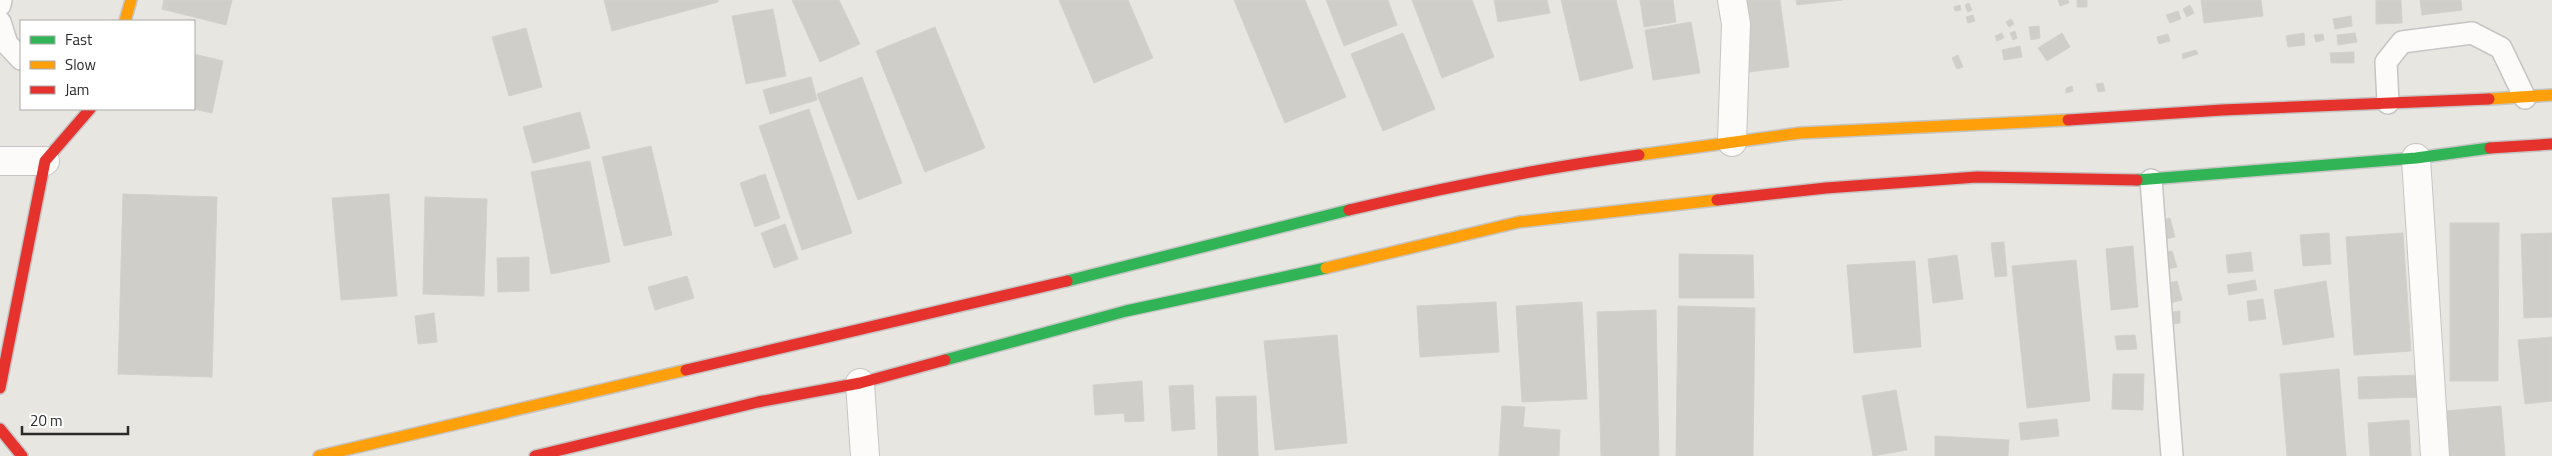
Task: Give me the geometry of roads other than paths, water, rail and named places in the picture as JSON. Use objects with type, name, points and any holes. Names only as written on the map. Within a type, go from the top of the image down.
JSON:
[{"type":"main road","points":[[125,20],[131,0]]},
{"type":"main road","points":[[319,456],[1086,277],[1308,220],[1469,182],[1566,164],[1800,133],[1984,125],[2222,110],[2525,98],[2552,95]]},
{"type":"main road","points":[[0,388],[7,361],[45,161],[89,110]]},
{"type":"main road","points":[[535,456],[758,402],[860,383],[1126,311],[1316,270],[1519,222],[1826,188],[1976,177],[2151,180],[2416,158],[2507,146],[2552,144]]},
{"type":"main road","points":[[0,429],[22,456]]},
{"type":"street","points":[[1732,0],[1736,24],[1732,142]]},
{"type":"street","points":[[2416,158],[2435,456]]},
{"type":"street","points":[[0,161],[45,161]]},
{"type":"street","points":[[860,383],[866,456]]},
{"type":"lane","points":[[0,6],[1,0]]},
{"type":"lane","points":[[0,22],[9,49]]},
{"type":"lane","points":[[2388,103],[2386,62],[2402,42],[2472,33],[2501,48],[2525,98]]},
{"type":"lane","points":[[2151,180],[2172,456]]}]
